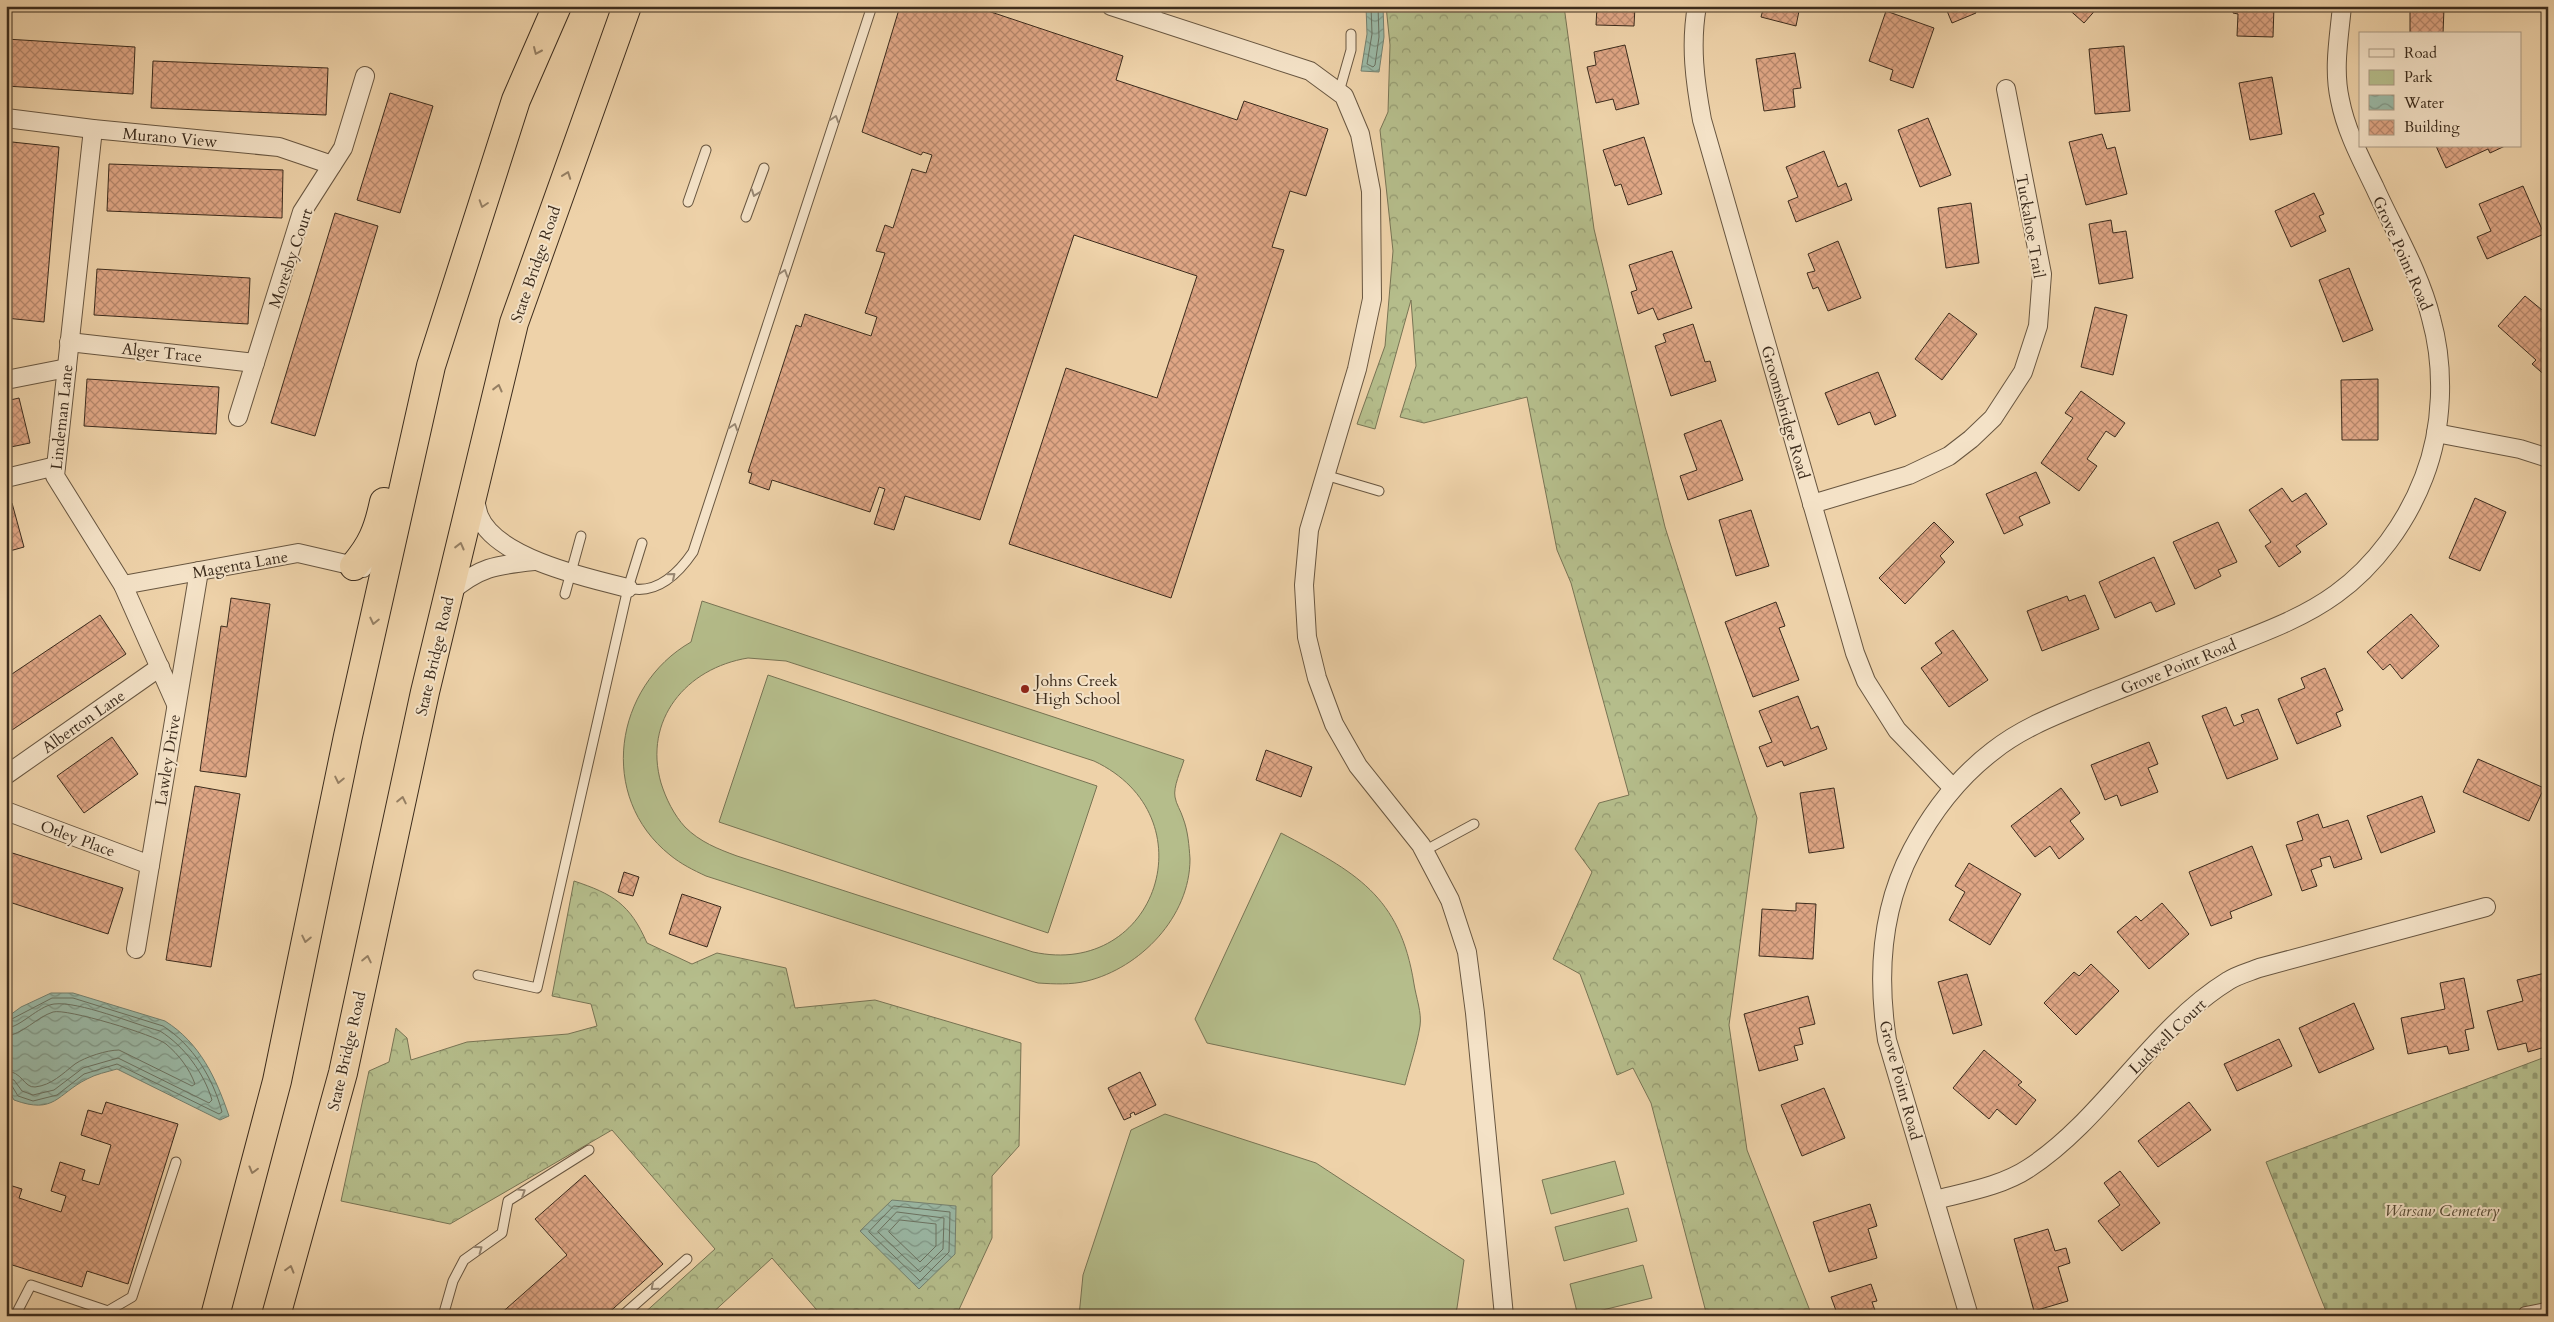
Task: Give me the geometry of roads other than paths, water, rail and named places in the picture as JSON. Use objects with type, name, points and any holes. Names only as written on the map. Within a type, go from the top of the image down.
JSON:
[{"type":"highway","points":[[214,1313],[276,1081],[348,736],[431,366],[516,100],[557,6]]},
{"type":"highway","name":"State Bridge Road","points":[[276,1316],[343,1073],[425,692],[514,323],[627,6]]},
{"type":"highway","points":[[354,566],[370,547],[378,526],[407,394],[422,370],[431,366]]},
{"type":"street","points":[[1111,6],[1156,13],[1310,71],[1344,96],[1360,134],[1371,190],[1372,299],[1357,369],[1309,530],[1304,585],[1307,637],[1317,678],[1334,724],[1358,766],[1424,851],[1450,900],[1466,952],[1475,1013],[1504,1316]]},
{"type":"street","name":"Groomsbridge Road","points":[[1697,6],[1694,27],[1694,79],[1702,120],[1854,653],[1866,682],[1897,730],[1953,788]]},
{"type":"street","name":"Grove Point Road","points":[[1969,1316],[1887,1040],[1882,1006],[1881,966],[1888,916],[1903,868],[1926,824],[1953,788],[1993,751],[2039,722],[2286,623],[2336,594],[2373,561],[2403,521],[2424,477],[2436,433],[2440,376],[2432,318],[2418,280],[2348,132],[2339,98],[2336,64],[2342,6]]},
{"type":"street","name":"Moresby Court","points":[[238,417],[302,212],[343,148],[365,76]]},
{"type":"street","name":"Tuckahoe Trail","points":[[1812,504],[1909,475],[1949,456],[1994,418],[2023,372],[2038,326],[2042,274],[2006,90]]},
{"type":"street","name":"Murano View","points":[[6,118],[93,129],[279,147],[332,165]]},
{"type":"street","name":"Lindeman Lane","points":[[93,129],[54,476],[124,585],[176,704]]},
{"type":"street","name":"Alger Trace","points":[[69,342],[255,363]]},
{"type":"street","points":[[6,380],[67,368]]},
{"type":"street","points":[[2436,433],[2520,449],[2548,458]]},
{"type":"street","points":[[6,478],[56,466]]},
{"type":"street","points":[[473,492],[479,516],[488,530],[515,552],[536,561],[628,588]]},
{"type":"street","name":"Magenta Lane","points":[[124,585],[298,553],[385,574]]},
{"type":"street","points":[[449,594],[464,580],[490,566],[536,561]]},
{"type":"street","name":"Lawley Drive","points":[[136,949],[199,571]]},
{"type":"street","name":"Alberton Lane","points":[[6,775],[160,667]]},
{"type":"street","name":"Otley Place","points":[[6,811],[150,865]]},
{"type":"street","name":"Ludwell Court","points":[[1936,1200],[1992,1185],[2027,1170],[2064,1140],[2193,1006],[2229,980],[2259,968],[2486,907]]},
{"type":"lane","points":[[628,588],[645,590],[660,585],[673,576],[693,552],[872,6]]},
{"type":"lane","points":[[1339,92],[1351,50],[1351,34]]},
{"type":"lane","points":[[688,202],[706,150]]},
{"type":"lane","points":[[746,217],[764,168]]},
{"type":"lane","points":[[1324,475],[1379,491]]},
{"type":"lane","points":[[565,594],[581,536]]},
{"type":"lane","points":[[478,975],[537,988],[628,588],[642,543]]},
{"type":"lane","points":[[1424,851],[1474,824]]},
{"type":"lane","points":[[443,1316],[453,1280],[464,1260],[502,1233],[508,1201],[589,1150]]},
{"type":"lane","points":[[15,1316],[31,1285],[108,1311],[132,1297],[176,1162]]},
{"type":"lane","points":[[622,1316],[687,1259]]},
{"type":"lane","points":[[2522,1316],[2524,1312],[2548,1307]]},
{"type":"water","points":[[1366,6],[1383,6],[1384,37],[1379,72],[1361,71],[1367,34]]},
{"type":"water","points":[[51,993],[73,993],[165,1021],[188,1040],[205,1062],[229,1116],[220,1120],[117,1069],[90,1077],[55,1101],[47,1104],[28,1104],[14,1100],[6,1086],[6,1018],[21,1007]]},
{"type":"water","points":[[892,1200],[956,1206],[955,1254],[919,1289],[860,1231]]},
{"type":"place","name":"Johns Creek High School","points":[[1025,689]]},
{"type":"park label","name":"Warsaw Cemetery","points":[[2442,1210]]}]
